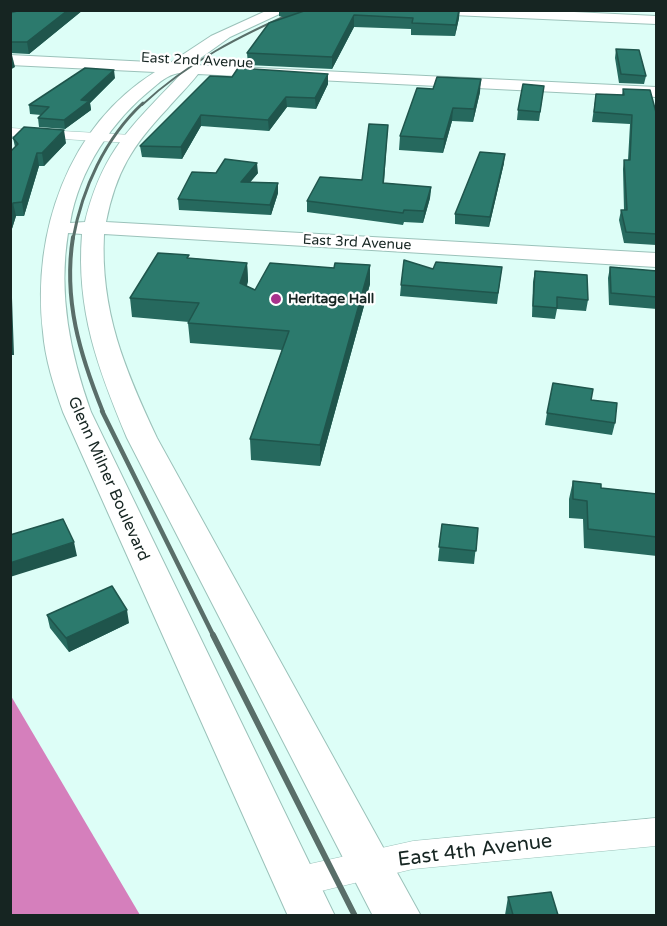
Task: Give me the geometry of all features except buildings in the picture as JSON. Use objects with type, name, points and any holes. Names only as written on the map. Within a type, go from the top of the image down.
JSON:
[{"type":"street","name":"Glenn Milner Boulevard","points":[[282,10],[209,42],[183,66],[190,74],[153,95],[118,110],[75,175],[75,228],[90,254],[97,322],[114,377],[142,438],[398,915]]},
{"type":"street","points":[[430,10],[657,20]]},
{"type":"street","points":[[124,57],[151,56],[180,51],[229,26],[259,20]]},
{"type":"street","name":"East 2nd Avenue","points":[[10,52],[124,57],[183,66],[264,72],[657,92]]},
{"type":"street","name":"East 2nd Avenue","points":[[10,60],[421,73],[562,87]]},
{"type":"street","points":[[62,62],[73,66],[133,71],[143,78],[153,95],[218,75],[264,72]]},
{"type":"street","name":"Glenn Milner Boulevard","points":[[153,95],[132,139],[75,228],[50,283],[58,349],[69,392],[110,488],[304,899]]},
{"type":"street","points":[[10,132],[132,139]]},
{"type":"street","name":"East 3rd Avenue","points":[[75,228],[657,260]]},
{"type":"street","name":"East 4th Avenue","points":[[304,899],[372,865],[413,855],[657,832]]},
{"type":"shaded area","points":[[11,696],[140,915],[11,915]]},
{"type":"railway","points":[[142,105],[178,76],[216,51],[256,29],[299,10]]},
{"type":"railway","points":[[73,239],[82,202],[97,165],[117,132],[143,103]]},
{"type":"railway","points":[[73,237],[70,260],[72,305],[87,369],[103,412]]},
{"type":"railway","points":[[102,411],[213,636]]},
{"type":"railway","points":[[213,636],[355,916]]},
{"type":"place","name":"Heritage Hall","points":[[276,299]]}]
